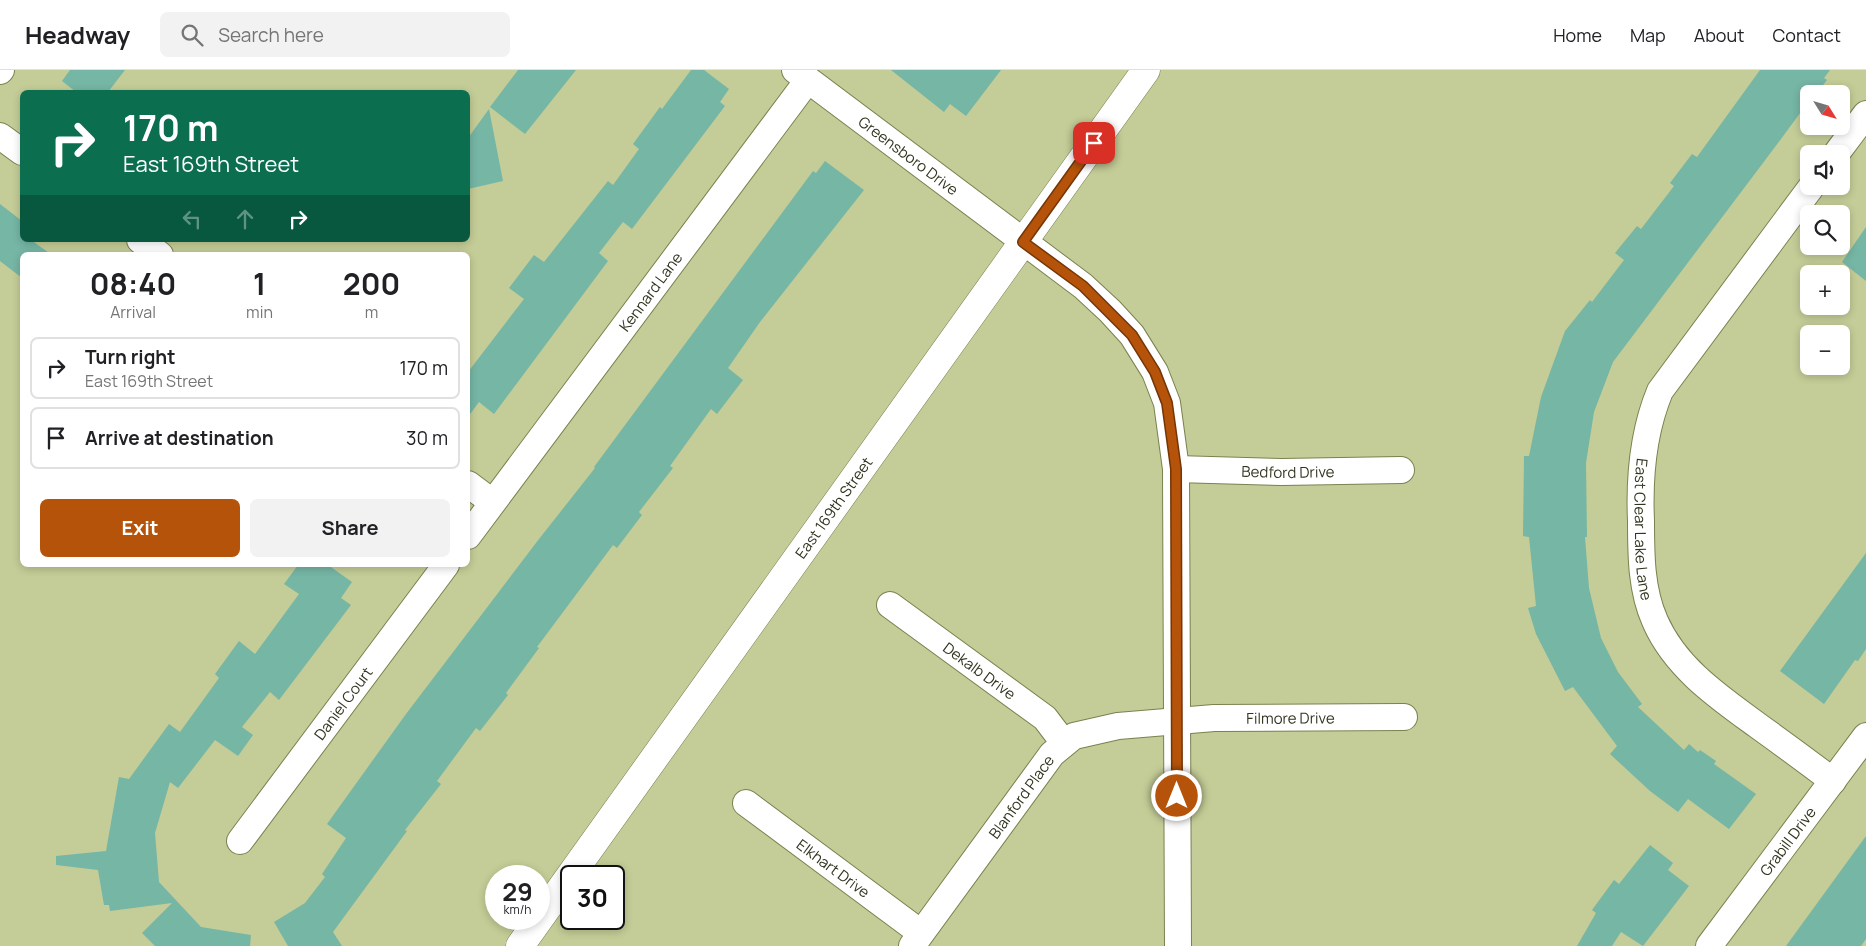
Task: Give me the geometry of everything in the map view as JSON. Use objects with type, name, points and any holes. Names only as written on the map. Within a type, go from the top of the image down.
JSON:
[{"type":"street","name":"East 169th Street","points":[[520,946],[1146,70]]},
{"type":"street","name":"Greensboro Drive","points":[[802,75],[1083,286],[1132,335],[1155,372],[1167,403],[1176,469],[1178,946]]},
{"type":"street","name":"Kennard Lane","points":[[492,502],[802,75]]},
{"type":"street","points":[[1850,148],[1866,114]]},
{"type":"street","points":[[0,136],[20,151]]},
{"type":"street","name":"East Clear Lake Lane","points":[[1805,195],[1660,391],[1649,418],[1644,440],[1640,512],[1642,558],[1645,589],[1655,620],[1671,650],[1694,676],[1720,698],[1833,781]]},
{"type":"street","points":[[143,242],[156,252]]},
{"type":"street","name":"Bedford Drive","points":[[1176,469],[1282,472],[1401,470]]},
{"type":"street","points":[[470,486],[492,502],[470,533]]},
{"type":"street","name":"Daniel Court","points":[[240,841],[445,567]]},
{"type":"street","name":"Dekalb Drive","points":[[890,605],[1044,718],[1064,743]]},
{"type":"street","name":"Filmore Drive","points":[[1176,721],[1214,718],[1404,717]]},
{"type":"street","name":"Blanford Place","points":[[916,939],[1052,754],[1064,743],[1074,736],[1092,731],[1118,726],[1176,721]]},
{"type":"street","name":"Grabill Drive","points":[[1709,946],[1866,736]]},
{"type":"street","name":"Elkhart Drive","points":[[746,803],[916,939]]},
{"type":"building","points":[[70,70],[125,70],[110,90],[73,90],[62,81]]},
{"type":"building","points":[[518,70],[576,70],[525,134],[490,107]]},
{"type":"building","points":[[691,70],[704,70],[729,89],[720,102],[725,106],[632,229],[623,222],[599,253],[608,261],[494,414],[479,402],[470,414],[470,369],[524,299],[509,288],[534,255],[544,262],[608,181],[613,185],[639,149],[633,144],[660,107],[662,109]]},
{"type":"building","points":[[891,70],[1001,70],[966,116],[950,104],[944,112]]},
{"type":"building","points":[[1760,70],[1830,70],[1824,78],[1827,80],[1823,85],[1800,85],[1800,113],[1613,362],[1594,412],[1586,463],[1587,537],[1585,537],[1589,588],[1601,638],[1618,672],[1642,704],[1638,707],[1684,750],[1689,744],[1698,752],[1700,750],[1716,761],[1714,764],[1756,794],[1729,829],[1688,799],[1678,812],[1650,791],[1610,754],[1617,746],[1573,687],[1565,691],[1536,634],[1528,608],[1536,606],[1529,537],[1523,536],[1524,456],[1529,456],[1541,397],[1565,331],[1590,300],[1592,302],[1624,260],[1615,253],[1637,226],[1641,229],[1674,186],[1670,183],[1692,154],[1697,157]]},
{"type":"building","points":[[489,109],[503,181],[470,189],[470,135]]},
{"type":"building","points":[[825,161],[864,190],[760,322],[728,368],[743,380],[717,414],[711,409],[670,466],[673,468],[639,512],[642,515],[617,548],[613,545],[537,647],[539,648],[506,693],[508,695],[480,731],[476,728],[437,781],[441,784],[405,830],[407,831],[333,932],[342,946],[288,946],[274,922],[305,903],[325,877],[322,874],[346,838],[327,824],[406,714],[595,468],[813,171],[816,173]]},
{"type":"building","points":[[0,204],[20,219],[20,242],[34,242],[48,252],[20,252],[20,276],[0,261]]},
{"type":"building","points":[[1866,227],[1866,281],[1850,268],[1850,265],[1842,262],[1847,255],[1850,255],[1850,250]]},
{"type":"building","points":[[1866,553],[1866,649],[1858,661],[1855,660],[1824,704],[1780,671]]},
{"type":"building","points":[[297,567],[331,567],[352,582],[341,598],[351,605],[279,700],[270,692],[242,727],[253,735],[238,756],[215,740],[178,788],[170,782],[155,833],[159,882],[201,927],[251,935],[250,946],[155,946],[142,933],[172,903],[110,911],[109,905],[104,905],[98,870],[56,865],[56,856],[106,851],[119,777],[129,779],[169,724],[180,732],[219,678],[215,674],[239,641],[255,654],[299,594],[284,584]]},
{"type":"building","points":[[1866,836],[1866,939],[1861,946],[1786,946]]},
{"type":"building","points":[[1650,845],[1673,863],[1668,870],[1689,886],[1643,946],[1621,932],[1612,946],[1577,946],[1596,913],[1592,910],[1614,880],[1619,884]]},
{"type":"route","points":[[1094,143],[1023,242],[1083,286],[1132,335],[1155,372],[1167,403],[1176,469],[1177,796]]}]
